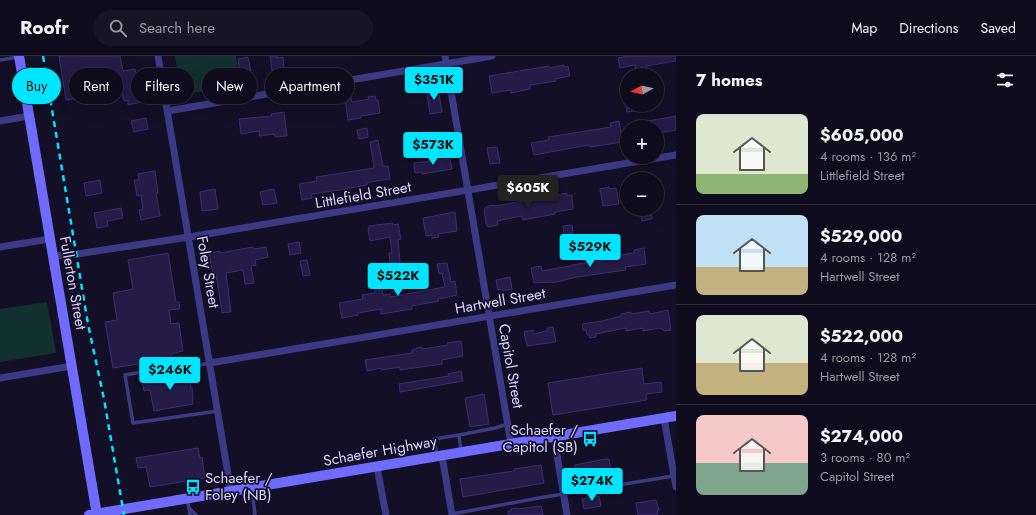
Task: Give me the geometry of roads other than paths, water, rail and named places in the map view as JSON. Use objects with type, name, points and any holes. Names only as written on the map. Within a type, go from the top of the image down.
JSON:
[{"type":"street","name":"Fullerton Street","points":[[19,56],[72,366],[94,515]]},
{"type":"street","name":"Foley Street","points":[[158,56],[231,492]]},
{"type":"street","points":[[167,111],[446,60],[492,56]]},
{"type":"street","name":"Capitol Street","points":[[446,60],[511,444]]},
{"type":"street","points":[[0,121],[29,116]]},
{"type":"street","name":"Littlefield Street","points":[[53,256],[76,254],[189,237],[676,155]]},
{"type":"street","points":[[0,246],[50,238]]},
{"type":"street","name":"Hartwell Street","points":[[210,364],[676,285]]},
{"type":"street","points":[[0,378],[72,366]]},
{"type":"street","name":"Schaefer Highway","points":[[94,515],[188,504],[231,492],[252,488],[676,416]]},
{"type":"street","points":[[664,418],[676,487]]},
{"type":"street","points":[[554,437],[567,515]]},
{"type":"street","points":[[440,456],[452,515]]},
{"type":"street","points":[[377,467],[386,515]]},
{"type":"lane","points":[[0,60],[19,56]]},
{"type":"lane","points":[[210,364],[176,366],[125,375],[133,423],[218,411]]},
{"type":"lane","points":[[440,456],[434,439],[495,428],[508,424]]},
{"type":"lane","points":[[458,435],[462,453]]},
{"type":"lane","points":[[452,515],[563,494],[675,476]]},
{"type":"lane","points":[[252,488],[254,498],[254,515]]},
{"type":"lane","points":[[188,504],[190,515]]},
{"type":"lane","points":[[188,504],[196,515]]},
{"type":"railway","points":[[43,56],[88,324],[104,399],[124,515]]},
{"type":"place","name":"Schaefer / Capitol (SB)","points":[[590,439]]},
{"type":"place","name":"Schaefer / Foley (NB)","points":[[193,487]]}]
